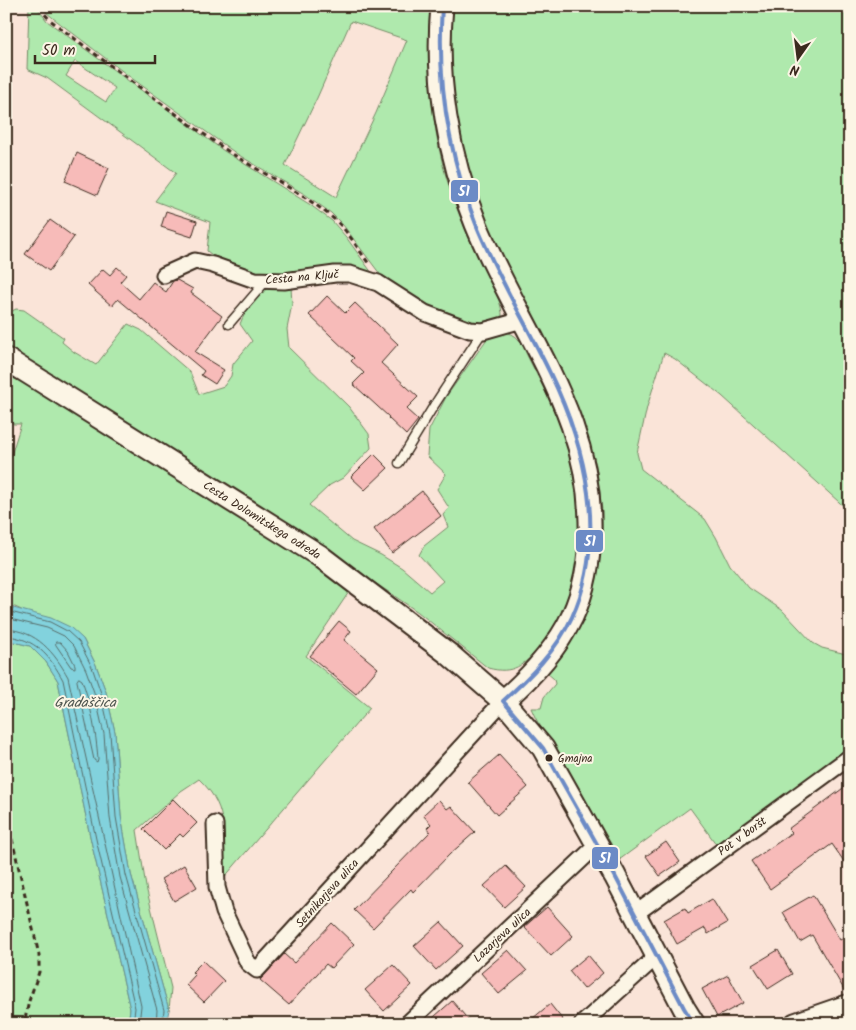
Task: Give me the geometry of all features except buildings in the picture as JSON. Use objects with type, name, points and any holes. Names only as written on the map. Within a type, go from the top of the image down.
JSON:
[{"type":"street","points":[[442,6],[440,62],[443,96],[451,146],[466,197],[475,223],[553,381],[572,425],[585,468],[589,502],[590,538],[584,581],[572,616],[555,647],[525,681],[503,701]]},
{"type":"street","name":"Cesta na Ključ","points":[[164,275],[195,261],[213,265],[255,280],[266,281],[350,274],[368,279],[382,286],[425,313],[470,330],[483,331],[522,320]]},
{"type":"street","name":"Cesta Dolomitskega odreda","points":[[14,364],[320,556],[450,655],[503,701],[543,748],[694,1024]]},
{"type":"street","name":"Setnikarjeva ulica","points":[[215,824],[217,887],[224,912],[248,963],[257,970],[503,701]]},
{"type":"street","name":"Pot v boršt","points":[[635,914],[850,757]]},
{"type":"street","name":"Lazarjeva ulica","points":[[407,1024],[597,846]]},
{"type":"street","points":[[582,1024],[656,957]]},
{"type":"street","points":[[795,1024],[850,1005]]},
{"type":"lane","points":[[229,324],[266,281]]},
{"type":"lane","points":[[399,463],[483,331]]},
{"type":"path","points":[[42,6],[43,12],[50,20],[159,101],[224,148],[312,203],[334,219],[345,230],[374,269],[382,286]]},
{"type":"path","points":[[6,822],[39,954],[39,972],[29,1001],[24,1024]]},
{"type":"green space","points":[[29,6],[39,6],[39,10],[47,21],[224,151],[309,204],[332,221],[372,273],[271,276],[244,269],[212,255],[207,251],[210,222],[155,201],[176,173],[47,78],[27,69]],"holes":[[[75,61],[115,88],[106,102],[66,76]]]},
{"type":"green space","points":[[45,6],[430,6],[430,80],[440,154],[454,201],[473,247],[499,300],[502,316],[497,321],[482,323],[459,319],[431,308],[383,278],[343,225],[331,213],[306,195],[237,154],[130,77],[46,12]],"holes":[[[351,21],[407,40],[376,113],[336,197],[285,165]]]},
{"type":"green space","points":[[451,6],[850,6],[850,512],[722,396],[675,359],[664,353],[647,407],[637,453],[641,469],[705,519],[730,565],[749,588],[782,610],[813,643],[822,648],[850,655],[850,750],[719,848],[690,808],[619,860],[531,708],[541,708],[544,697],[555,684],[554,679],[546,672],[565,652],[587,607],[595,581],[602,543],[602,510],[596,465],[584,426],[560,371],[511,280],[491,234],[461,150],[453,100],[450,36]]},
{"type":"green space","points":[[291,287],[292,304],[287,329],[289,348],[349,407],[369,434],[371,448],[343,478],[330,485],[309,505],[352,541],[402,568],[430,592],[443,581],[419,555],[424,546],[448,527],[443,515],[449,508],[437,489],[446,474],[427,456],[429,430],[446,397],[489,336],[505,332],[515,336],[522,344],[555,413],[574,466],[580,504],[580,541],[573,580],[560,616],[540,647],[529,659],[517,667],[504,670],[488,668],[418,612],[362,574],[31,363],[6,344],[6,314],[16,309],[24,310],[64,338],[62,342],[74,352],[96,365],[128,324],[141,330],[190,372],[199,394],[224,386],[231,376],[233,364],[252,341],[240,324],[255,301],[266,289]]},
{"type":"green space","points":[[6,375],[51,399],[351,589],[306,656],[370,708],[222,880],[223,826],[221,814],[217,802],[199,779],[181,791],[137,830],[146,887],[171,988],[169,1010],[131,874],[121,816],[115,732],[106,692],[96,665],[83,639],[15,607],[6,606],[6,471],[21,424],[13,424],[6,412]]},
{"type":"green space","points":[[6,640],[30,646],[46,662],[58,681],[91,841],[130,1009],[128,1024],[6,1024]]},
{"type":"water","name":"Gradaščica","points":[[6,606],[51,618],[70,627],[83,639],[96,665],[106,692],[115,732],[121,816],[131,874],[169,1010],[166,1024],[128,1024],[130,1009],[91,841],[58,681],[46,662],[30,646],[6,640]]},
{"type":"transit line","name":"51","points":[[442,6],[441,62],[443,89],[452,144],[466,198],[502,281],[541,354],[563,401],[574,431],[588,493],[589,556],[583,587],[572,617],[551,652],[503,701],[543,748],[615,876],[694,1024]]},
{"type":"place","name":"Gmajna","points":[[549,758]]}]
